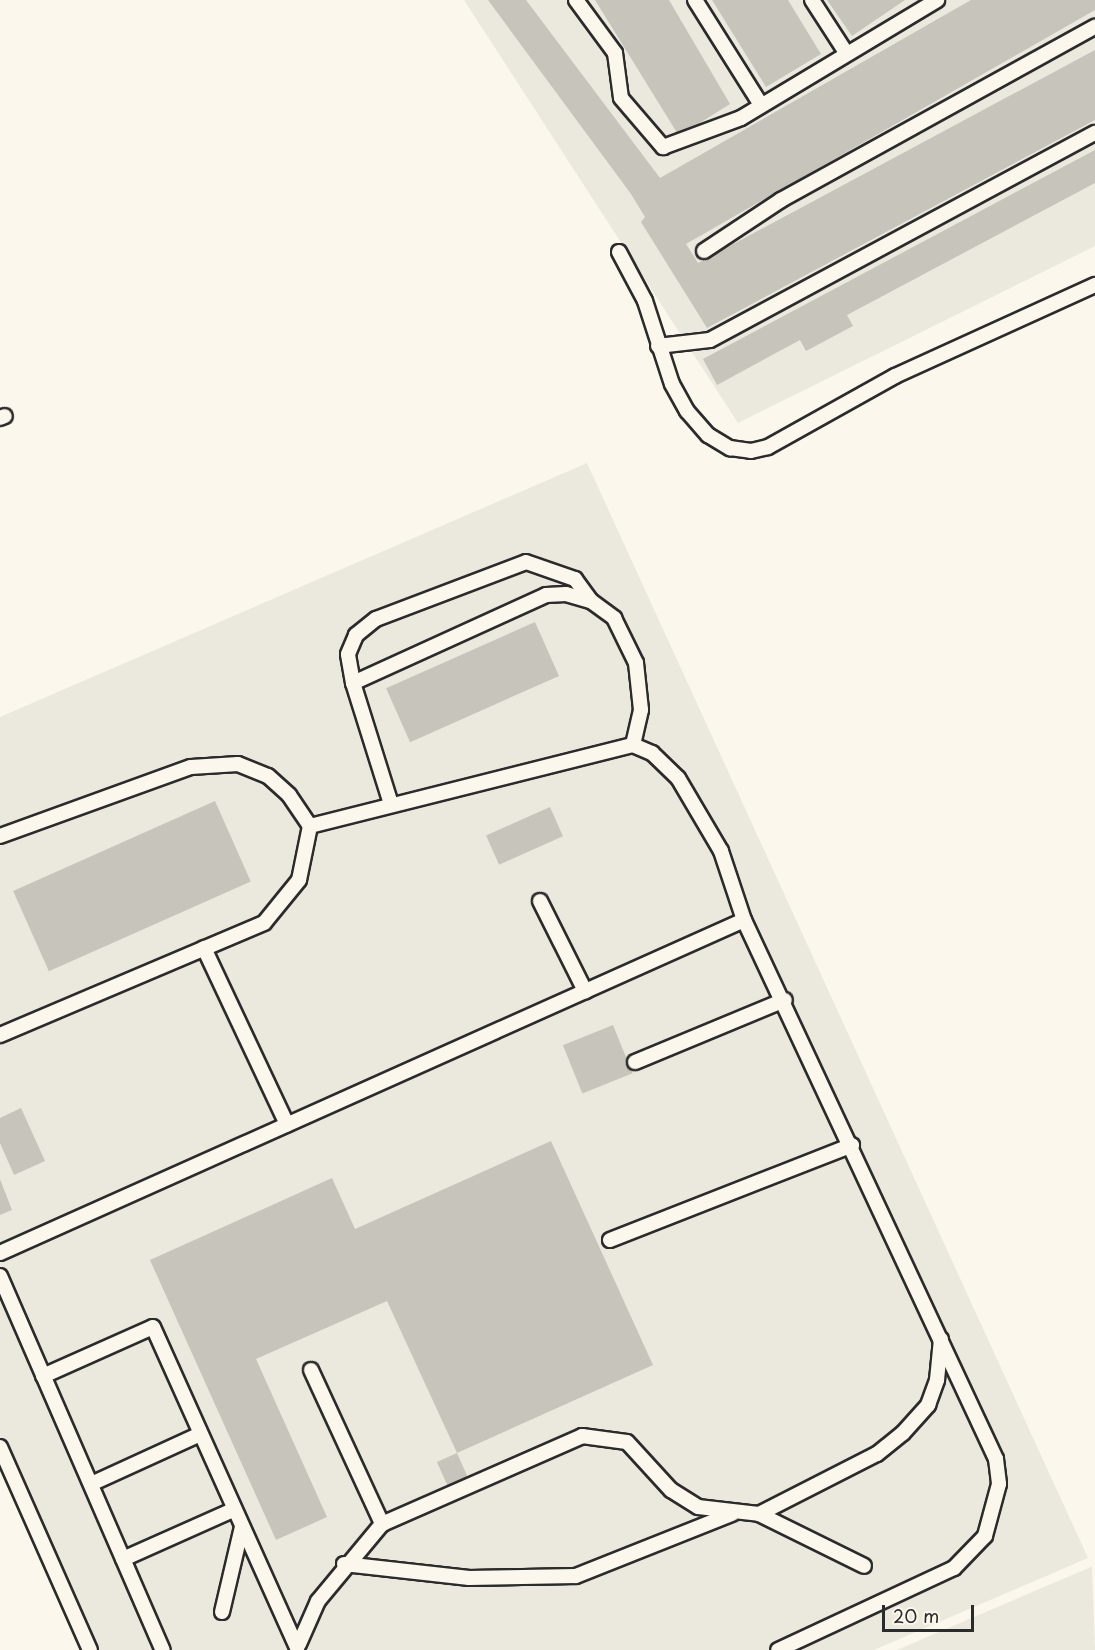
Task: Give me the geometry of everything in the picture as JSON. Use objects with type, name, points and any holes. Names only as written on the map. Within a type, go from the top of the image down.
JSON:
[{"type":"lane","points":[[576,0],[615,53],[621,98],[663,147],[761,105],[933,1]]},
{"type":"lane","points":[[695,0],[761,105]]},
{"type":"lane","points":[[812,0],[847,54]]},
{"type":"lane","points":[[704,251],[781,200],[1095,27]]},
{"type":"lane","points":[[658,346],[710,340],[1095,133]]},
{"type":"lane","points":[[619,252],[645,301],[672,384],[708,435],[730,448],[751,451],[768,447],[895,376],[1095,285]]},
{"type":"lane","points":[[391,804],[353,683],[348,654],[363,630],[376,619],[492,572],[526,562],[552,568],[575,579],[591,601],[614,618],[636,663],[641,710],[633,745]]},
{"type":"lane","points":[[353,683],[546,595],[591,601]]},
{"type":"lane","points":[[310,826],[633,745],[652,753],[678,778],[721,851],[744,920],[785,1000],[942,1337],[996,1459],[996,1510],[985,1536],[954,1568],[778,1650]]},
{"type":"lane","points":[[0,836],[191,767],[238,764],[268,776],[290,795],[310,826],[309,853],[283,907],[264,923],[0,1035]]},
{"type":"lane","points":[[540,901],[585,991]]},
{"type":"lane","points":[[0,1253],[744,920]]},
{"type":"lane","points":[[204,948],[287,1124]]},
{"type":"lane","points":[[635,1062],[785,1000]]},
{"type":"lane","points":[[610,1240],[852,1145]]},
{"type":"lane","points":[[0,1276],[163,1650]]},
{"type":"lane","points":[[43,1376],[153,1328],[233,1510],[297,1647]]},
{"type":"lane","points":[[759,1514],[877,1454],[903,1433],[928,1406],[938,1380],[942,1337]]},
{"type":"lane","points":[[311,1370],[382,1524]]},
{"type":"lane","points":[[90,1484],[200,1434]]},
{"type":"lane","points":[[297,1647],[318,1601],[344,1564],[382,1524],[582,1437],[599,1436],[627,1442],[671,1490],[698,1507],[732,1514],[759,1514],[864,1566]]},
{"type":"lane","points":[[0,1447],[90,1650]]},
{"type":"lane","points":[[123,1560],[233,1510]]},
{"type":"lane","points":[[344,1564],[469,1578],[576,1576],[732,1514]]},
{"type":"lane","points":[[222,1611],[242,1527]]},
{"type":"shaded area","points":[[464,0],[1095,0],[1095,246],[738,423]]},
{"type":"shaded area","points":[[587,463],[1088,1558],[874,1650],[92,1650],[0,1444],[0,717]]},
{"type":"shaded area","points":[[1091,1567],[1095,1650],[897,1650]]},
{"type":"building","points":[[488,0],[526,0],[660,178],[971,0],[1095,0],[1095,10],[686,244],[698,263],[1095,50],[1095,120],[707,328],[641,222],[645,217],[631,194]]},
{"type":"building","points":[[595,0],[669,0],[730,104],[679,136]]},
{"type":"building","points":[[712,0],[788,0],[821,54],[766,87]]},
{"type":"building","points":[[827,0],[905,0],[852,36]]},
{"type":"building","points":[[1095,150],[1095,183],[847,315],[853,326],[806,351],[800,340],[717,385],[703,359]]},
{"type":"building","points":[[535,622],[559,676],[410,742],[386,688]]},
{"type":"building","points":[[215,801],[251,881],[49,971],[13,891]]},
{"type":"building","points":[[550,807],[563,836],[499,865],[486,835]]},
{"type":"building","points":[[613,1025],[632,1073],[582,1093],[563,1045]]},
{"type":"building","points":[[21,1108],[45,1161],[14,1175],[0,1143],[0,1118]]},
{"type":"building","points":[[551,1141],[653,1365],[457,1453],[387,1301],[256,1359],[327,1517],[276,1540],[150,1260],[332,1178],[355,1229]]},
{"type":"building","points":[[0,1179],[12,1210],[0,1215]]},
{"type":"building","points":[[457,1453],[468,1478],[448,1487],[437,1462]]}]
